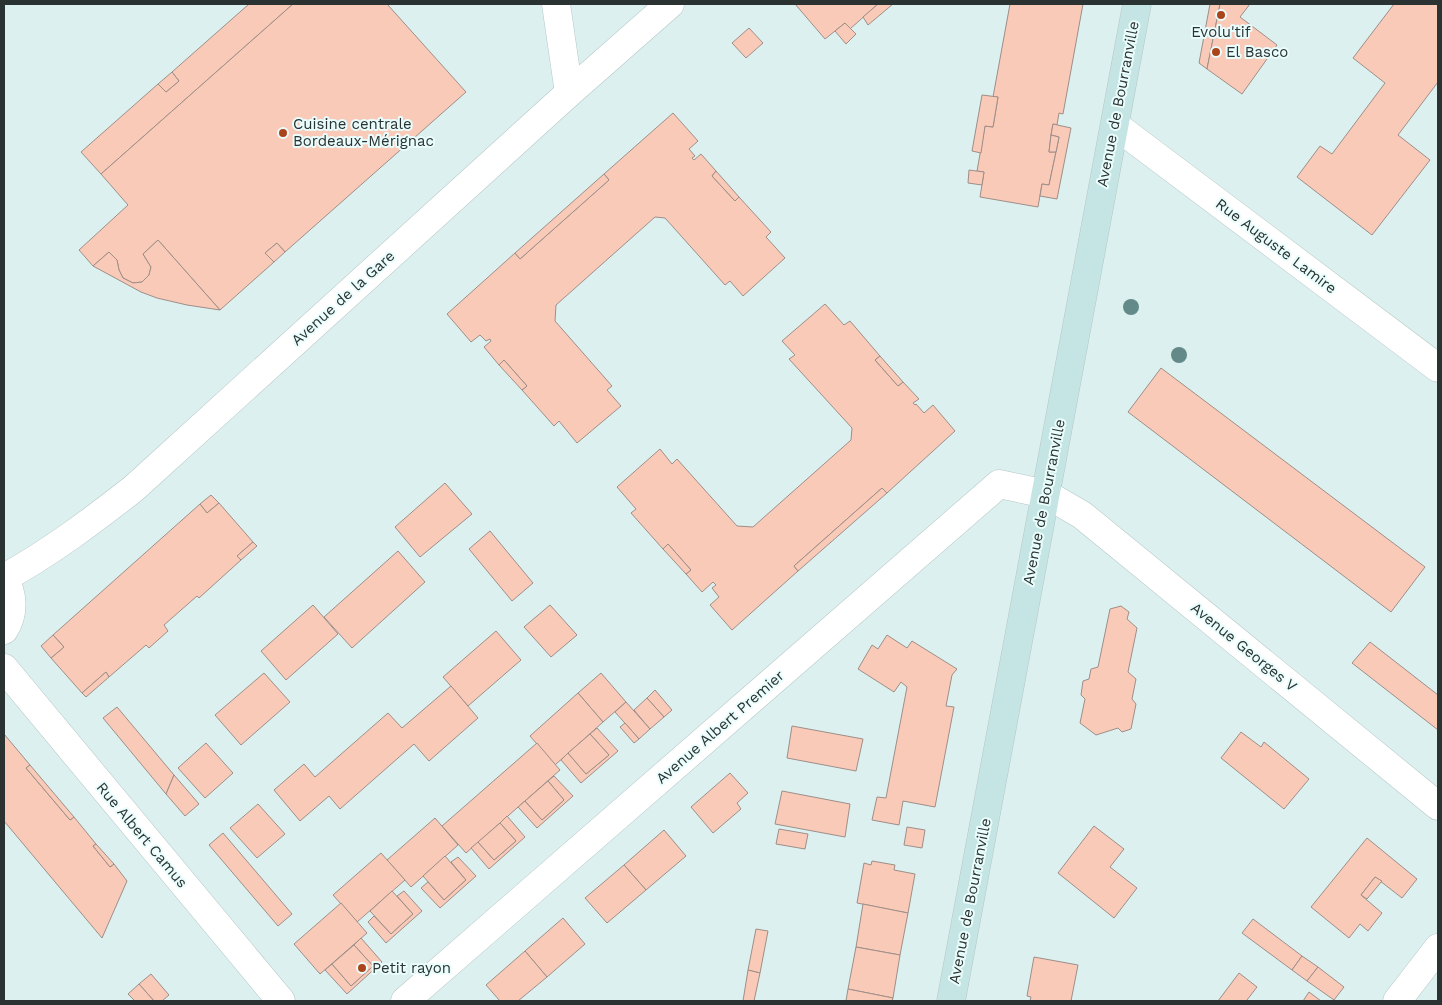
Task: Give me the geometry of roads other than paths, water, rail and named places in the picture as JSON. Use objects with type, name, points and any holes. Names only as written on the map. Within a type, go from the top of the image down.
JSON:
[{"type":"street","points":[[556,4],[569,93]]},
{"type":"street","name":"Avenue de la Gare","points":[[4,630],[10,615],[12,602],[10,590],[4,577],[43,556],[133,489],[569,93],[670,4]]},
{"type":"street","name":"Avenue de Bourranville","points":[[951,1001],[1137,4]]},
{"type":"street","name":"Rue Auguste Lamire","points":[[1115,125],[1438,368]]},
{"type":"street","name":"Avenue Albert Premier","points":[[405,1001],[999,484],[1046,494]]},
{"type":"street","name":"Avenue Georges V","points":[[1046,494],[1082,515],[1438,806]]},
{"type":"street","name":"Rue Albert Camus","points":[[4,668],[281,1001]]},
{"type":"street","points":[[1397,1001],[1438,948]]},
{"type":"place","name":"Evolu'tif","points":[[1221,15]]},
{"type":"place","name":"El Basco","points":[[1216,52]]},
{"type":"place","name":"Cuisine centrale Bordeaux-Mérignac","points":[[283,133]]},
{"type":"place","name":"Petit rayon","points":[[362,968]]}]
